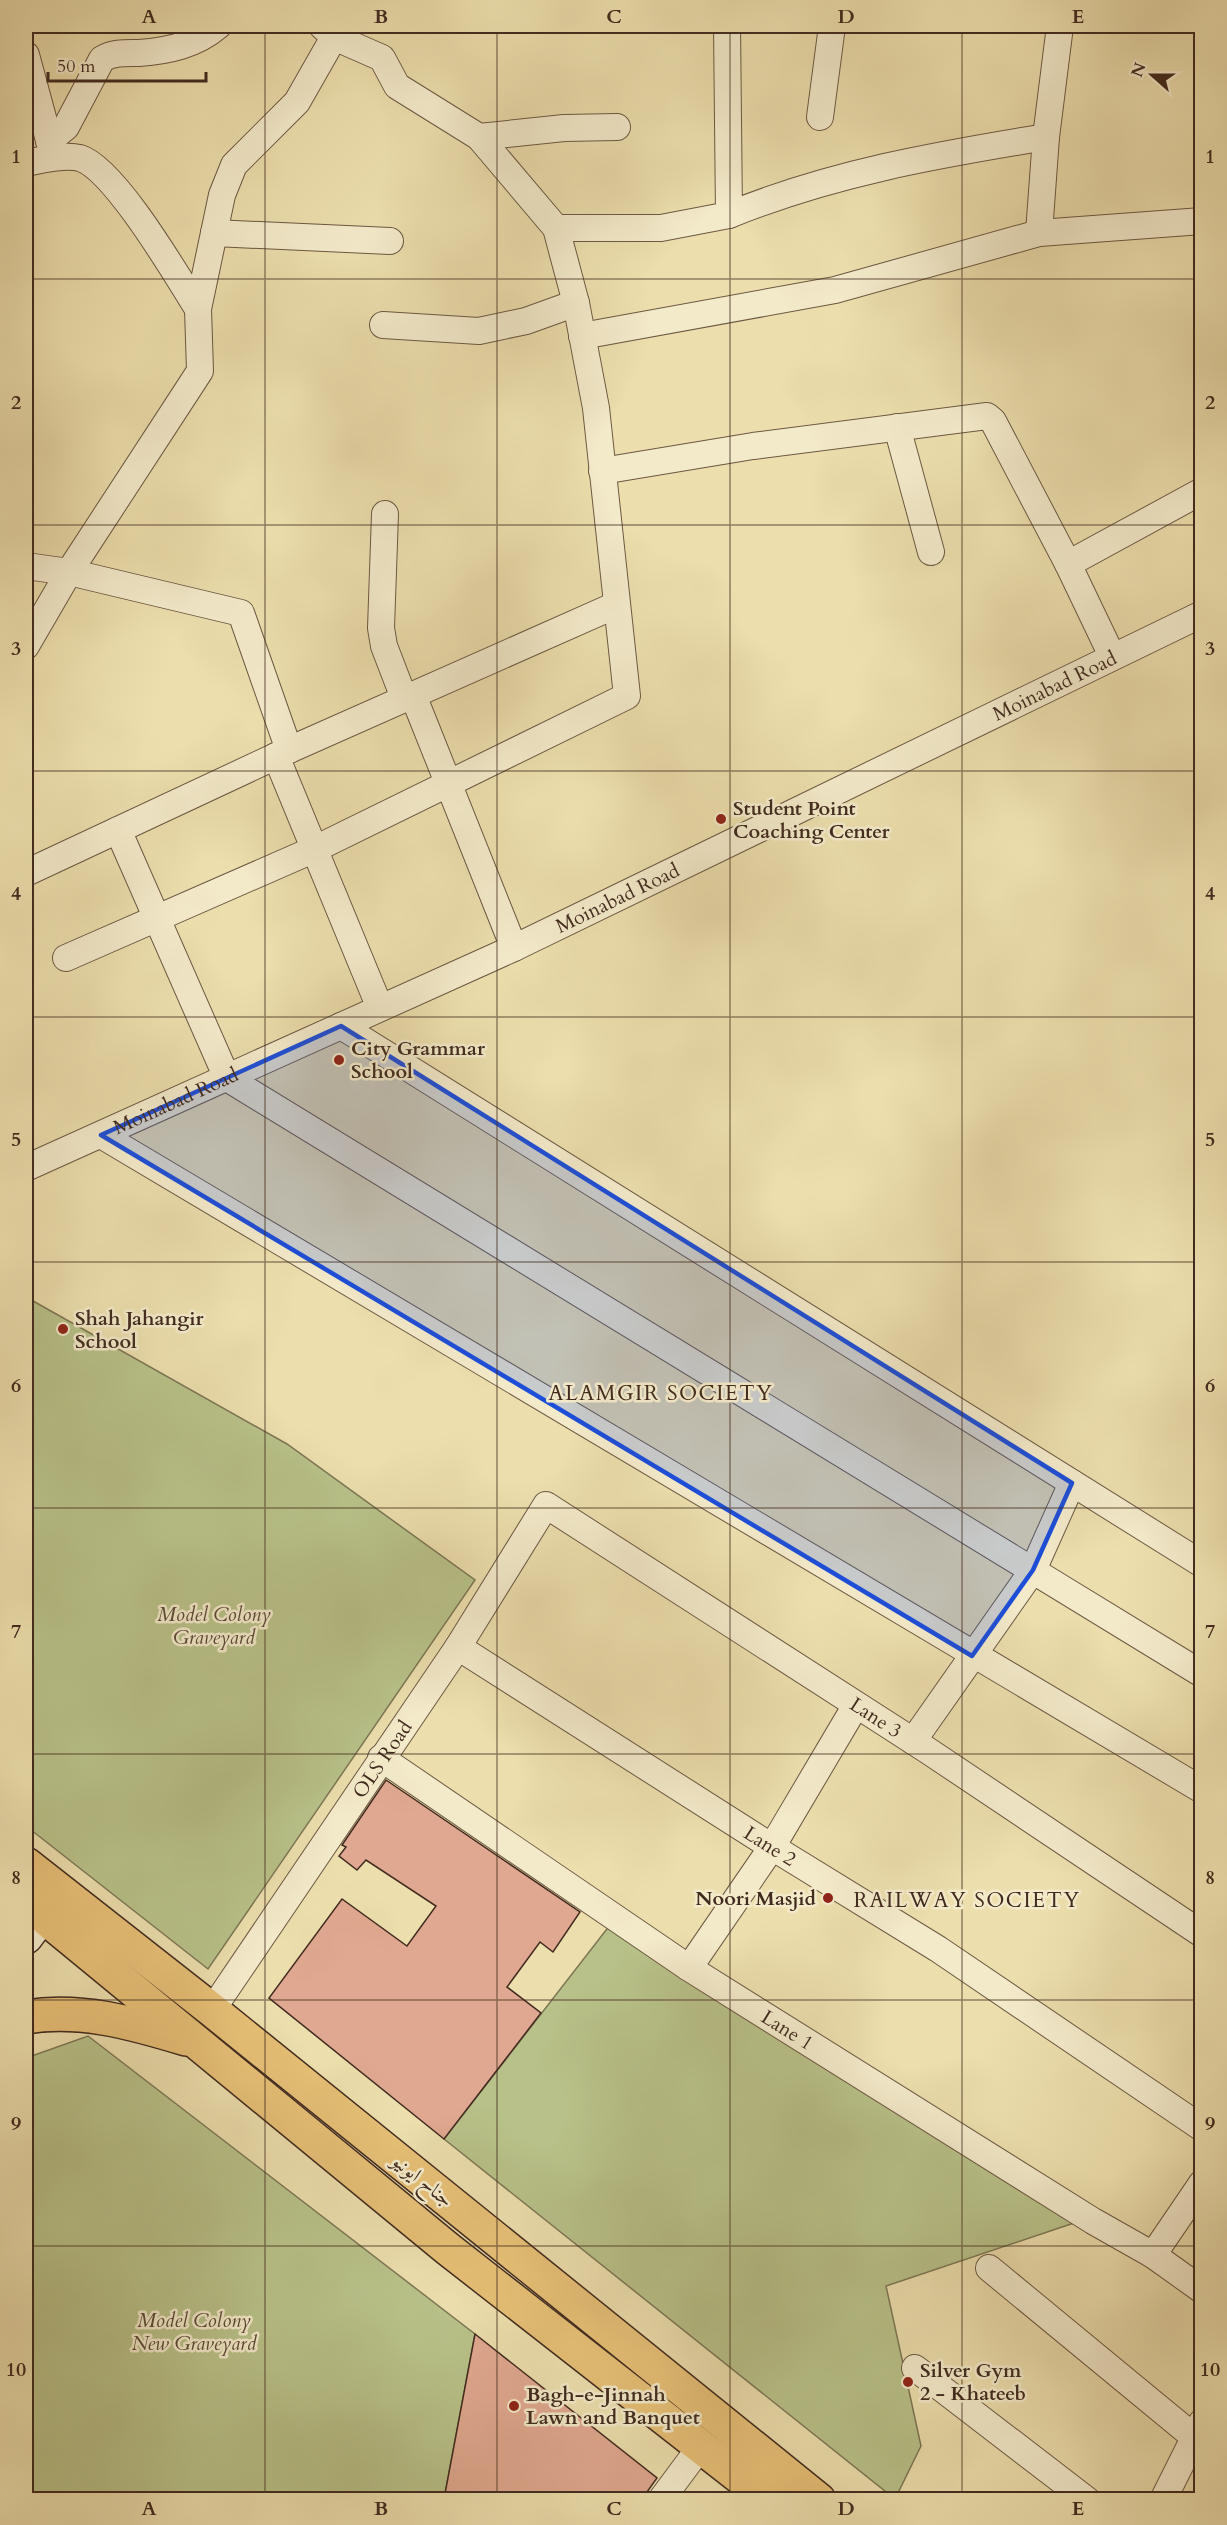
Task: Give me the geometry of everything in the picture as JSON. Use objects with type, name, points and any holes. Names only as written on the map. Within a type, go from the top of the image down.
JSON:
[{"type":"highway","name":"جناح ایونیو","points":[[26,1864],[38,1911],[448,2249],[769,2499]]},
{"type":"highway","name":"جناح ایونیو","points":[[38,1911],[212,2010],[819,2499]]},
{"type":"highway","points":[[26,2018],[60,2014],[104,2016],[199,2043]]},
{"type":"street","points":[[26,163],[51,150],[66,127],[102,59],[110,54],[152,52],[187,45],[205,37],[218,26]]},
{"type":"street","points":[[727,26],[729,215]]},
{"type":"street","points":[[820,117],[832,26]]},
{"type":"street","points":[[1038,233],[1046,137],[1060,26]]},
{"type":"street","points":[[26,646],[69,572],[200,371],[198,309],[222,195],[234,165],[297,102],[328,31],[382,58],[397,86],[479,136],[556,228],[576,303],[596,408],[627,696],[315,849],[66,958]]},
{"type":"street","points":[[26,55],[51,150]]},
{"type":"street","points":[[479,136],[564,128],[617,127]]},
{"type":"street","points":[[556,228],[661,228],[729,215],[775,197],[849,174],[1046,137]]},
{"type":"street","points":[[51,150],[94,165],[135,211],[198,309]]},
{"type":"street","points":[[582,336],[846,287],[1038,233],[1202,221]]},
{"type":"street","points":[[214,233],[390,240]]},
{"type":"street","points":[[383,326],[479,331],[526,321],[576,303]]},
{"type":"street","points":[[602,471],[979,415],[993,421],[1068,564],[1112,656]]},
{"type":"street","points":[[897,427],[931,552]]},
{"type":"street","points":[[1068,564],[1202,491]]},
{"type":"street","points":[[385,514],[381,628],[384,646],[450,783],[514,948]]},
{"type":"street","points":[[26,566],[69,572],[241,613],[282,753],[315,849],[380,1008]]},
{"type":"street","points":[[26,873],[282,753],[616,605]]},
{"type":"street","name":"Moinabad Road","points":[[26,1168],[514,948],[1202,614]]},
{"type":"street","points":[[118,830],[227,1078],[1202,1674]]},
{"type":"street","points":[[342,1026],[1202,1564]]},
{"type":"street","points":[[101,1135],[972,1656],[1202,1790]]},
{"type":"street","points":[[912,1741],[1033,1570],[1072,1483]]},
{"type":"street","name":"OLS Road","points":[[212,2010],[458,1647],[546,1505]]},
{"type":"street","name":"Lane 3","points":[[546,1505],[912,1741],[1202,1934]]},
{"type":"street","name":"Lane 2","points":[[458,1647],[771,1847],[938,1949],[1202,2128]]},
{"type":"street","points":[[689,1968],[771,1847],[856,1705]]},
{"type":"street","name":"Lane 1","points":[[381,1758],[689,1968],[1093,2221],[1153,2255],[1202,2290]]},
{"type":"street","points":[[1153,2255],[1202,2183]]},
{"type":"street","points":[[989,2268],[1198,2430],[1162,2499]]},
{"type":"street","points":[[915,2368],[1087,2499]]},
{"type":"street","points":[[661,2499],[701,2446]]},
{"type":"highlighted area","points":[[341,1026],[1072,1483],[1033,1570],[972,1656],[101,1135]]},
{"type":"green space","name":"Model Colony Graveyard","points":[[26,1297],[287,1444],[475,1580],[208,1969],[26,1826]]},
{"type":"green space","points":[[610,1925],[1074,2223],[886,2286],[921,2446],[895,2499],[444,2139]]},
{"type":"green space","name":"Model Colony New Graveyard","points":[[88,2036],[475,2334],[444,2499],[26,2499],[26,2058]]},
{"type":"building","points":[[386,1780],[580,1912],[553,1952],[540,1942],[507,1987],[541,2013],[444,2139],[269,1998],[342,1899],[407,1946],[436,1906],[366,1860],[357,1870],[339,1856],[346,1847],[342,1845]]},
{"type":"building","name":"Bagh-e-Jinnah Lawn and Banquet","points":[[475,2334],[657,2478],[642,2499],[444,2499]]},
{"type":"place","name":"Student Point Coaching Center","points":[[721,819]]},
{"type":"place","name":"City Grammar School","points":[[339,1060]]},
{"type":"place","name":"Shah Jahangir School","points":[[63,1329]]},
{"type":"place","name":"Noori Masjid","points":[[828,1898]]},
{"type":"place","name":"Silver Gym 2 - Khateeb","points":[[908,2382]]},
{"type":"place","name":"Bagh-e-Jinnah Lawn and Banquet","points":[[514,2406]]},
{"type":"district","name":"ALAMGIR SOCIETY","points":[[661,1393]]},
{"type":"district","name":"RAILWAY SOCIETY","points":[[967,1900]]}]
